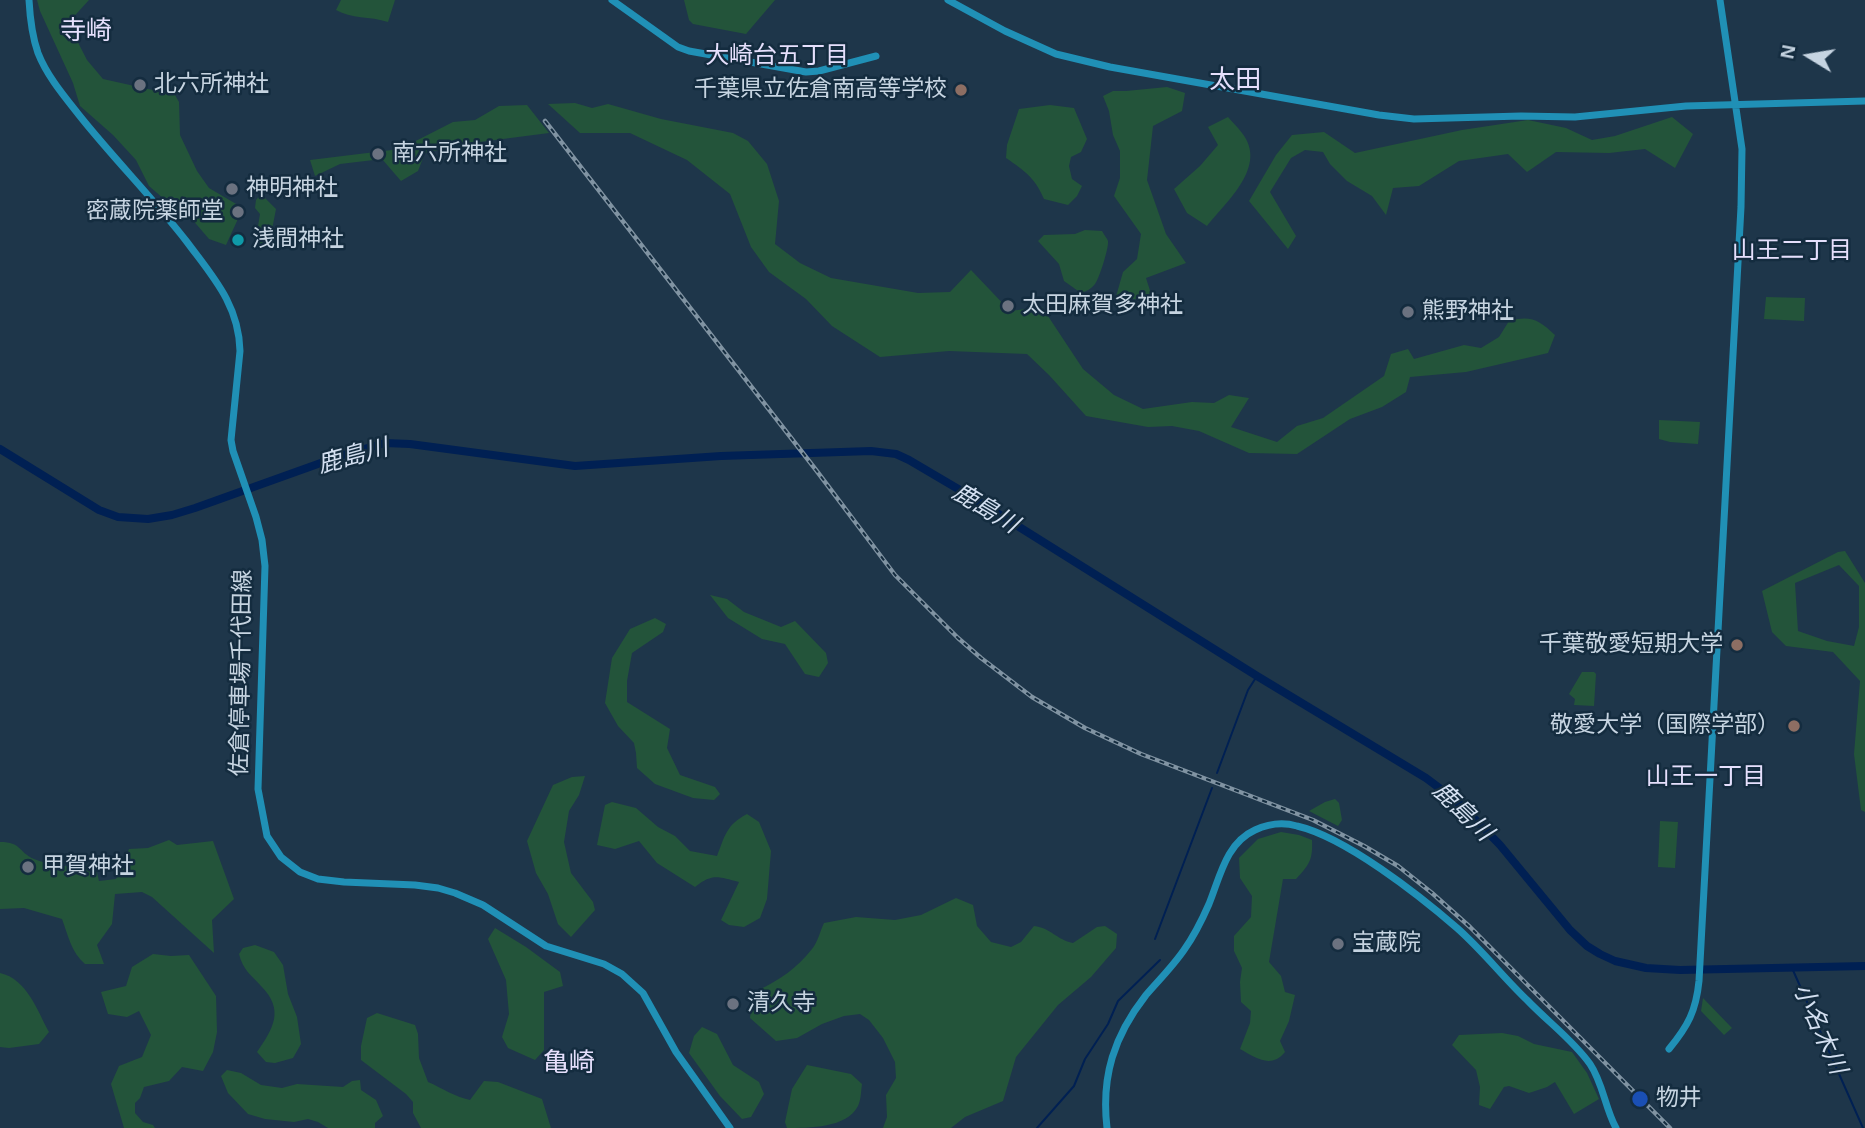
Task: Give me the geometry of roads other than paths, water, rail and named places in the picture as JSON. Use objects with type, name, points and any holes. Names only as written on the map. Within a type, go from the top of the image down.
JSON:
[{"type":"street","name":"佐倉停車場千代田線","points":[[29,0],[35,41],[48,73],[93,133],[170,219],[213,275],[233,314],[240,341],[231,440],[262,540],[265,566],[258,789],[265,831],[274,848],[290,865],[307,876],[318,879],[415,885],[455,893],[483,905],[547,946],[604,964],[622,974],[643,993],[676,1052],[730,1128]]},
{"type":"street","points":[[612,0],[677,47],[689,51],[806,72],[876,56]]},
{"type":"street","points":[[948,0],[1005,31],[1056,54],[1110,67],[1414,119],[1575,117],[1665,107],[1865,101]]},
{"type":"street","points":[[1669,1049],[1684,1031],[1694,1012],[1699,981],[1742,180],[1742,149],[1719,0]]},
{"type":"street","points":[[1107,1128],[1105,1087],[1122,1030],[1194,935],[1233,848],[1254,830],[1282,824],[1310,830],[1354,852],[1458,930],[1592,1067],[1616,1128]]},
{"type":"waterway","name":"鹿島川","points":[[0,449],[99,510],[118,517],[148,519],[195,508],[343,455],[385,443],[575,466],[721,456],[871,451],[896,454],[965,493],[1257,676],[1426,778],[1468,812],[1500,845],[1570,930],[1600,954],[1615,961],[1646,968],[1680,970],[1865,966]]},
{"type":"waterway","points":[[1217,773],[1248,690],[1257,676]]},
{"type":"waterway","points":[[1155,939],[1212,788]]},
{"type":"waterway","points":[[1037,1128],[1074,1086],[1085,1059],[1108,1024],[1118,1001],[1160,960]]},
{"type":"waterway","name":"小名木川","points":[[1792,968],[1863,1128]]},
{"type":"railway","points":[[545,121],[895,575],[958,638],[1032,697],[1085,728],[1141,754],[1313,820],[1398,866],[1470,927],[1670,1128]]},
{"type":"place","name":"北六所神社","points":[[140,85]]},
{"type":"place","name":"千葉県立佐倉南高等学校","points":[[961,90]]},
{"type":"place","name":"南六所神社","points":[[378,154]]},
{"type":"place","name":"神明神社","points":[[232,189]]},
{"type":"place","name":"密蔵院薬師堂","points":[[238,212]]},
{"type":"place","name":"浅間神社","points":[[238,240]]},
{"type":"place","name":"太田麻賀多神社","points":[[1008,306]]},
{"type":"place","name":"熊野神社","points":[[1408,312]]},
{"type":"place","name":"千葉敬愛短期大学","points":[[1737,645]]},
{"type":"place","name":"敬愛大学（国際学部）","points":[[1794,726]]},
{"type":"place","name":"甲賀神社","points":[[28,867]]},
{"type":"place","name":"宝蔵院","points":[[1338,944]]},
{"type":"place","name":"清久寺","points":[[733,1004]]},
{"type":"place","name":"物井","points":[[1640,1099]]},
{"type":"district","name":"寺崎","points":[[86,32]]},
{"type":"district","name":"大崎台五丁目","points":[[777,56]]},
{"type":"district","name":"太田","points":[[1235,81]]},
{"type":"district","name":"山王二丁目","points":[[1792,251]]},
{"type":"district","name":"山王一丁目","points":[[1706,777]]},
{"type":"district","name":"亀崎","points":[[569,1064]]}]
